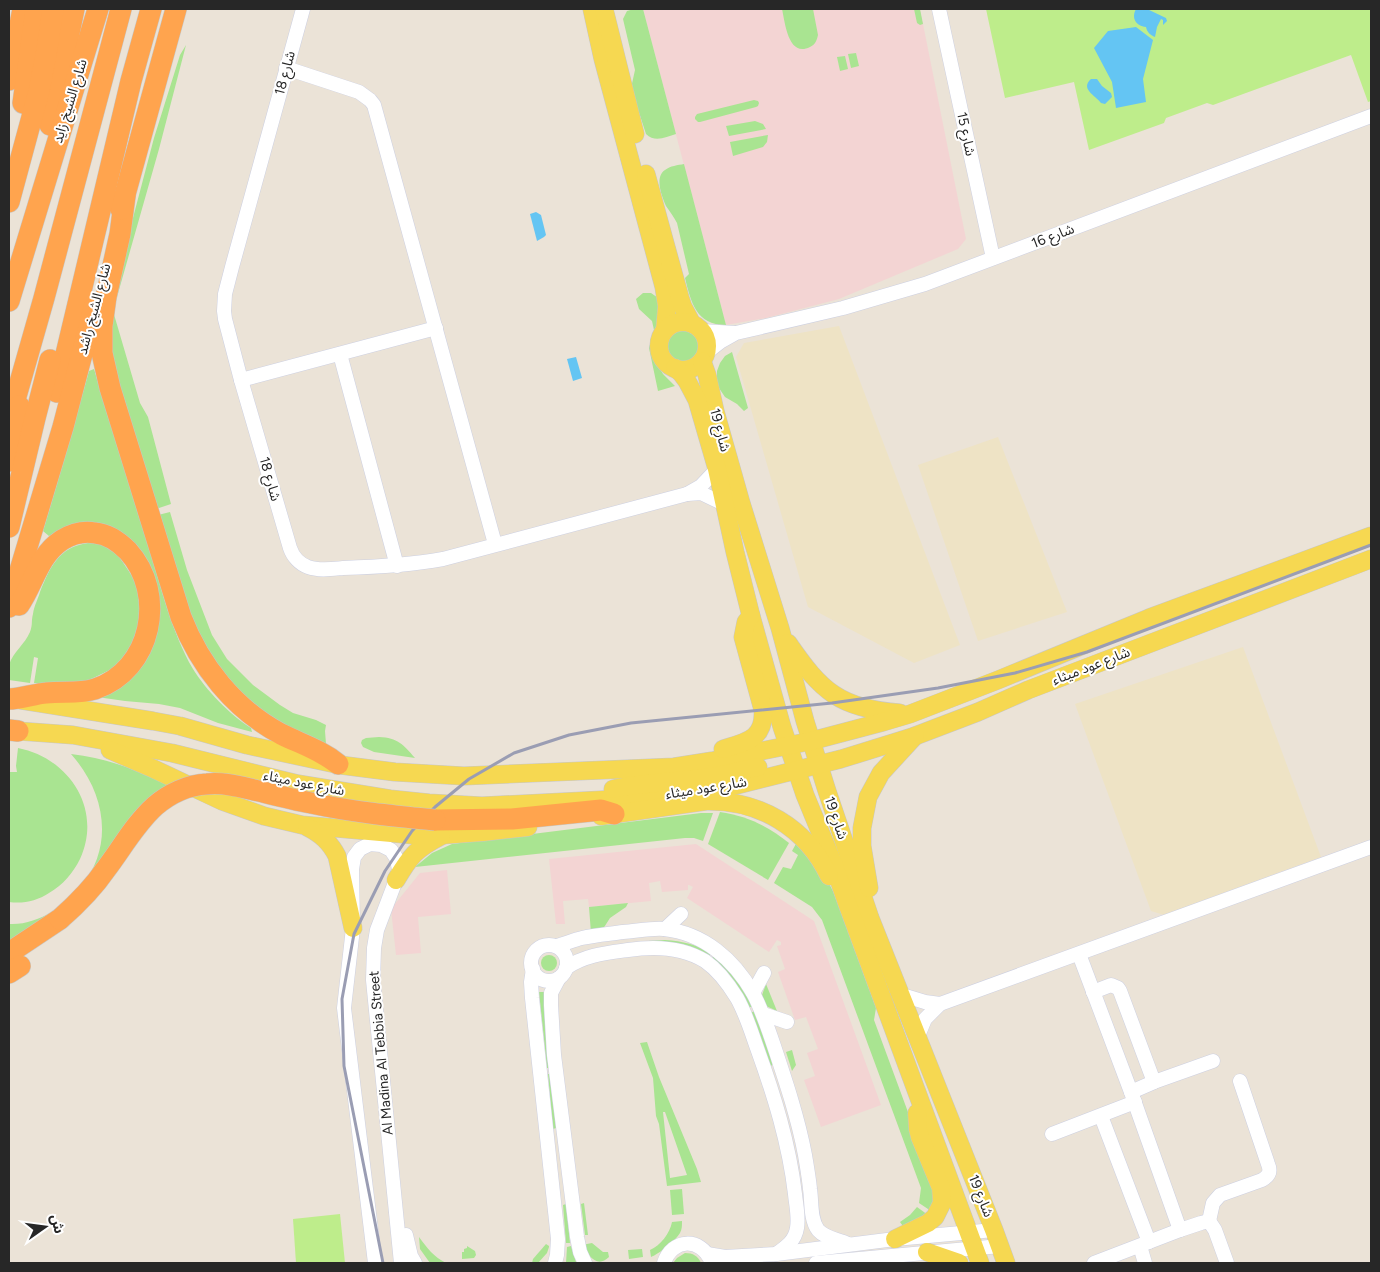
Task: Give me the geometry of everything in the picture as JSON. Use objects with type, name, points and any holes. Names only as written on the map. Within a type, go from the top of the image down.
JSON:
[{"type":"highway","points":[[9,29],[12,9]]},
{"type":"highway","points":[[9,80],[22,9]]},
{"type":"highway","points":[[9,174],[22,105],[36,9]]},
{"type":"highway","points":[[9,202],[39,91],[53,9]]},
{"type":"highway","points":[[9,301],[42,192],[49,131],[74,9]]},
{"type":"highway","name":"شارع الشيخ زايد","points":[[42,192],[98,9]]},
{"type":"highway","name":"شارع الشيخ زايد","points":[[21,378],[121,9]]},
{"type":"highway","points":[[33,524],[35,491],[41,459],[131,81],[151,9]]},
{"type":"highway","name":"شارع الشيخ راشد","points":[[9,607],[63,427],[176,9]]},
{"type":"highway","points":[[9,526],[34,418],[87,226],[97,197],[111,169]]},
{"type":"highway","points":[[124,196],[120,234],[104,311],[103,359],[110,388],[181,617],[203,662],[235,700],[268,726],[324,753],[338,764]]},
{"type":"highway","points":[[9,421],[21,378]]},
{"type":"highway","points":[[9,461],[16,427],[21,378]]},
{"type":"highway","points":[[9,620],[22,601],[44,558],[61,541],[80,533],[93,532],[106,536],[125,548],[142,572],[150,600],[150,620],[145,639],[137,657],[116,678],[101,686],[85,691],[48,692],[10,699]]},
{"type":"highway","points":[[13,964],[88,892],[106,871],[136,826],[156,805],[171,795],[187,788],[208,784],[231,785],[439,828],[601,810],[614,814]]},
{"type":"main road","points":[[592,9],[603,59],[666,298],[665,330]]},
{"type":"main road","points":[[604,9],[677,288],[683,307],[697,327],[707,342],[704,357],[697,366],[682,370],[664,361],[659,349],[661,336],[665,330],[670,325],[678,322],[685,322],[697,327]]},
{"type":"main road","name":"شارع 19","points":[[704,357],[715,412],[780,628],[811,741],[870,918],[1006,1263]]},
{"type":"main road","name":"شارع 19","points":[[675,368],[693,390],[717,469],[751,616],[781,721],[805,794],[833,863],[974,1248]]},
{"type":"main road","name":"شارع عود ميثاء","points":[[14,730],[73,735],[172,753],[298,784],[390,799],[459,806],[649,797],[691,793],[736,785],[793,758],[811,741],[910,714],[1148,618],[1371,536]]},
{"type":"main road","name":"شارع عود ميثاء","points":[[10,699],[162,723],[247,745],[338,764],[395,772],[464,776],[654,768],[793,758],[819,765],[916,736],[1028,690],[1371,558]]},
{"type":"main road","points":[[693,764],[708,753],[749,740],[762,726],[763,710],[743,637],[746,622],[751,616]]},
{"type":"main road","points":[[780,628],[802,663],[819,683],[831,693],[845,702],[864,709],[910,714]]},
{"type":"main road","points":[[73,735],[146,765],[222,801],[264,816],[302,825],[393,834],[439,828]]},
{"type":"main road","points":[[870,918],[868,881],[862,846],[862,828],[868,796],[881,774],[916,736]]},
{"type":"main road","points":[[614,814],[706,801],[721,801],[751,807],[779,820],[797,834],[819,858],[838,895],[847,903]]},
{"type":"main road","points":[[302,825],[318,833],[333,847],[340,868],[353,928]]},
{"type":"main road","points":[[396,880],[413,854],[439,828]]},
{"type":"main road","points":[[895,1239],[928,1223],[935,1217],[942,1203],[941,1188],[918,1129],[917,1112],[920,1100]]},
{"type":"main road","points":[[927,1252],[959,1263]]},
{"type":"street","name":"شارع 18","points":[[303,9],[225,294],[224,311],[240,380],[290,548],[295,558],[307,567],[315,569],[397,566],[436,560],[687,494],[701,493],[724,504]]},
{"type":"street","name":"شارع 15","points":[[939,9],[993,258]]},
{"type":"street","points":[[286,68],[359,92],[374,105],[495,544]]},
{"type":"street","name":"شارع 16","points":[[704,357],[720,342],[736,333],[807,317],[925,284],[1369,118]]},
{"type":"street","name":"شارع 16","points":[[697,327],[736,333]]},
{"type":"street","points":[[240,380],[436,328]]},
{"type":"street","points":[[340,354],[397,566]]},
{"type":"street","name":"شارع 18","points":[[687,494],[701,486],[717,469]]},
{"type":"street","name":"Al Madina Al Tebbia Street","points":[[375,1263],[344,1008],[353,928],[352,869],[354,857],[360,849],[370,844],[381,845],[391,850],[397,859],[399,870],[378,930],[373,963],[373,980],[401,1263]]},
{"type":"street","points":[[918,1036],[925,1020],[940,1004],[1371,847]]},
{"type":"street","points":[[665,929],[681,914]]},
{"type":"street","points":[[555,1263],[558,1255],[558,1246],[532,998],[532,961],[540,947],[556,946],[599,935],[651,929],[665,929],[700,939],[716,949],[742,975],[763,1014],[797,1118],[806,1160],[816,1226],[823,1235],[848,1244]]},
{"type":"street","points":[[556,946],[561,949],[566,958],[563,973],[551,992],[550,1005],[554,1055],[578,1244],[585,1263]]},
{"type":"street","points":[[533,969],[535,974],[549,981],[563,973],[575,962],[594,955],[636,949],[663,948],[693,955],[706,962],[717,972],[743,1011],[764,1066],[787,1142],[793,1177],[797,1228],[792,1242],[776,1254]]},
{"type":"street","points":[[1079,954],[1133,1097],[1180,1230]]},
{"type":"street","points":[[753,993],[764,973]]},
{"type":"street","points":[[1093,992],[1112,985],[1118,988],[1154,1082]]},
{"type":"street","points":[[902,996],[940,1004]]},
{"type":"street","points":[[763,1014],[787,1022]]},
{"type":"street","points":[[1052,1134],[1101,1116],[1154,1082],[1213,1062]]},
{"type":"street","points":[[764,1066],[772,1072],[787,1116],[793,1119],[797,1118]]},
{"type":"street","points":[[1209,1221],[1213,1203],[1220,1195],[1262,1180],[1269,1174],[1270,1169],[1240,1081]]},
{"type":"street","points":[[1101,1116],[1144,1244],[1145,1263]]},
{"type":"street","points":[[548,1149],[556,1159],[563,1190],[568,1192],[571,1189]]},
{"type":"street","points":[[394,1196],[400,1206],[411,1256],[415,1263]]},
{"type":"street","points":[[1094,1263],[1209,1221]]},
{"type":"street","points":[[1209,1221],[1213,1225],[1227,1263]]},
{"type":"street","points":[[816,1263],[974,1248],[997,1238]]},
{"type":"street","points":[[653,1263],[665,1260],[670,1251],[687,1244],[699,1246],[709,1258],[776,1254],[895,1239],[974,1248]]},
{"type":"shaded area","points":[[643,9],[920,9],[966,239],[958,249],[839,299],[766,318],[726,325]]},
{"type":"shaded area","points":[[839,326],[960,645],[914,663],[808,607],[736,357],[744,343]]},
{"type":"shaded area","points":[[998,437],[1067,612],[978,641],[918,465]]},
{"type":"shaded area","points":[[1243,647],[1321,857],[1164,915],[1151,911],[1075,704]]},
{"type":"shaded area","points":[[696,844],[814,921],[881,1105],[821,1127],[804,1080],[815,1076],[807,1053],[818,1049],[806,1017],[795,1020],[778,972],[785,969],[777,946],[781,945],[781,942],[777,940],[769,952],[687,898],[693,887],[688,885],[688,890],[662,892],[660,881],[649,883],[651,901],[589,907],[588,899],[563,901],[565,924],[556,924],[549,859]]},
{"type":"shaded area","points":[[447,870],[451,914],[418,917],[421,953],[396,955],[391,909],[420,873]]},
{"type":"green space","points":[[643,9],[676,134],[664,138],[657,139],[646,134],[631,88],[635,70],[623,19],[627,11]]},
{"type":"green space","points":[[782,9],[813,9],[818,35],[813,45],[803,49],[797,48],[792,43],[786,30]]},
{"type":"green space","points":[[914,9],[920,9],[923,24],[917,23]]},
{"type":"green space","points":[[986,9],[1371,9],[1371,101],[1368,102],[1351,55],[1213,105],[1207,103],[1166,118],[1164,123],[1089,150],[1074,82],[1005,98]]},
{"type":"green space","points":[[186,45],[113,311],[140,403],[148,417],[171,504],[156,509],[111,365],[110,317],[129,233],[154,138],[180,55]]},
{"type":"green space","points":[[856,53],[859,66],[851,68],[848,54]]},
{"type":"green space","points":[[845,56],[848,69],[840,71],[837,57]]},
{"type":"green space","points":[[754,100],[759,103],[756,107],[700,122],[695,119],[697,114]]},
{"type":"green space","points":[[755,121],[763,124],[766,129],[729,136],[726,126]]},
{"type":"green space","points":[[768,135],[767,142],[763,147],[733,156],[730,142]]},
{"type":"green space","points":[[684,164],[726,325],[708,321],[696,310],[685,278],[689,274],[677,223],[666,206],[661,192],[659,182],[662,173],[669,168]]},
{"type":"green space","points":[[643,293],[651,293],[661,300],[659,334],[654,352],[657,364],[663,374],[675,386],[658,391],[649,348],[654,330],[652,321],[639,309],[636,299]]},
{"type":"green space","points":[[684,328],[696,334],[702,346],[696,358],[684,364],[672,358],[666,346],[672,334]]},
{"type":"green space","points":[[732,352],[748,408],[744,411],[725,397],[717,385],[717,371],[720,363],[725,356]]},
{"type":"green space","points":[[94,369],[179,640],[193,669],[204,685],[227,709],[251,728],[252,732],[218,723],[180,708],[97,697],[141,665],[143,559],[64,528],[49,536],[43,531],[89,371]]},
{"type":"green space","points":[[170,512],[187,570],[212,635],[227,659],[253,685],[280,705],[293,713],[326,725],[326,744],[306,738],[253,705],[219,670],[192,621],[158,515]]},
{"type":"green space","points":[[88,543],[106,546],[118,555],[136,582],[141,616],[130,650],[112,669],[87,681],[67,684],[34,683],[38,658],[34,657],[30,683],[9,680],[9,665],[30,632],[35,605],[52,567],[70,549]]},
{"type":"green space","points":[[379,737],[396,740],[415,758],[374,752],[363,747],[361,743],[366,738]]},
{"type":"green space","points":[[18,748],[36,754],[66,774],[77,788],[84,805],[87,822],[86,840],[80,859],[67,878],[44,896],[19,903],[9,902],[9,772],[17,772]]},
{"type":"green space","points":[[71,754],[111,762],[173,787],[145,807],[92,881],[60,916],[9,947],[9,924],[20,924],[37,919],[64,904],[81,887],[92,871],[99,854],[102,836],[98,802],[92,785],[83,769]]},
{"type":"green space","points":[[720,812],[739,816],[757,823],[789,843],[768,880],[708,844]]},
{"type":"green space","points":[[713,813],[703,841],[685,838],[415,867],[432,853],[452,844]]},
{"type":"green space","points":[[797,842],[826,878],[833,891],[876,1008],[874,1020],[936,1188],[931,1211],[919,1203],[921,1188],[822,920],[812,907],[774,883],[783,867],[791,869],[798,855],[792,851]]},
{"type":"green space","points":[[628,903],[626,907],[610,918],[601,932],[591,933],[589,907]]},
{"type":"green space","points":[[648,941],[678,941],[712,952],[709,957],[648,946]]},
{"type":"green space","points":[[714,954],[732,969],[753,1006],[748,1008],[733,980],[712,959]]},
{"type":"green space","points":[[546,955],[552,955],[557,960],[555,969],[546,971],[541,966],[541,960]]},
{"type":"green space","points":[[766,984],[777,1011],[766,1006],[762,995]]},
{"type":"green space","points":[[539,992],[545,992],[550,1068],[547,1068]]},
{"type":"green space","points":[[755,1011],[773,1064],[771,1066],[765,1055],[750,1013]]},
{"type":"green space","points":[[647,1042],[701,1182],[667,1186],[659,1124],[656,1116],[653,1078],[640,1043]],"holes":[[[663,1112],[665,1112],[687,1175],[670,1178]]]},
{"type":"green space","points":[[792,1050],[796,1065],[792,1071],[786,1052]]},
{"type":"green space","points":[[548,1074],[551,1074],[556,1128],[553,1129]]},
{"type":"green space","points":[[682,1189],[684,1214],[672,1215],[670,1190]]},
{"type":"green space","points":[[584,1203],[588,1235],[585,1235],[581,1204]]},
{"type":"green space","points":[[566,1204],[570,1243],[566,1243],[563,1205]]},
{"type":"green space","points":[[917,1207],[928,1215],[905,1229],[900,1222]]},
{"type":"green space","points":[[340,1214],[345,1263],[296,1263],[293,1219]]},
{"type":"green space","points":[[682,1221],[678,1236],[651,1257],[650,1250],[664,1239],[672,1222]]},
{"type":"green space","points":[[419,1237],[431,1252],[446,1263],[430,1263],[420,1249]]},
{"type":"green space","points":[[592,1243],[603,1252],[608,1252],[609,1257],[601,1262],[593,1259],[582,1245]]},
{"type":"green space","points":[[546,1244],[549,1246],[547,1253],[538,1263],[532,1263],[533,1259]]},
{"type":"green space","points":[[467,1246],[475,1251],[476,1255],[474,1258],[462,1259],[462,1252],[464,1252]]},
{"type":"green space","points":[[571,1246],[576,1262],[566,1263],[567,1247]]},
{"type":"green space","points":[[642,1249],[643,1257],[629,1259],[628,1250]]},
{"type":"green space","points":[[685,1253],[695,1255],[701,1263],[673,1263]]},
{"type":"water","points":[[1136,9],[1147,9],[1166,18],[1167,21],[1163,25],[1163,20],[1161,19],[1155,37],[1149,33],[1146,27],[1135,21]]},
{"type":"water","points":[[1136,27],[1153,40],[1143,79],[1146,102],[1116,108],[1112,82],[1094,48],[1108,31]]},
{"type":"water","points":[[1091,79],[1097,79],[1111,93],[1112,97],[1105,104],[1101,103],[1088,89],[1087,86]]},
{"type":"water","points":[[536,212],[541,215],[546,235],[537,241],[530,214]]},
{"type":"water","points":[[576,357],[582,378],[573,381],[567,359]]},
{"type":"railway","points":[[383,1263],[344,1066],[342,999],[354,934],[385,871],[412,831],[435,807],[469,779],[514,753],[569,735],[631,723],[832,703],[938,688],[1015,673],[1087,652],[1371,545]]}]
